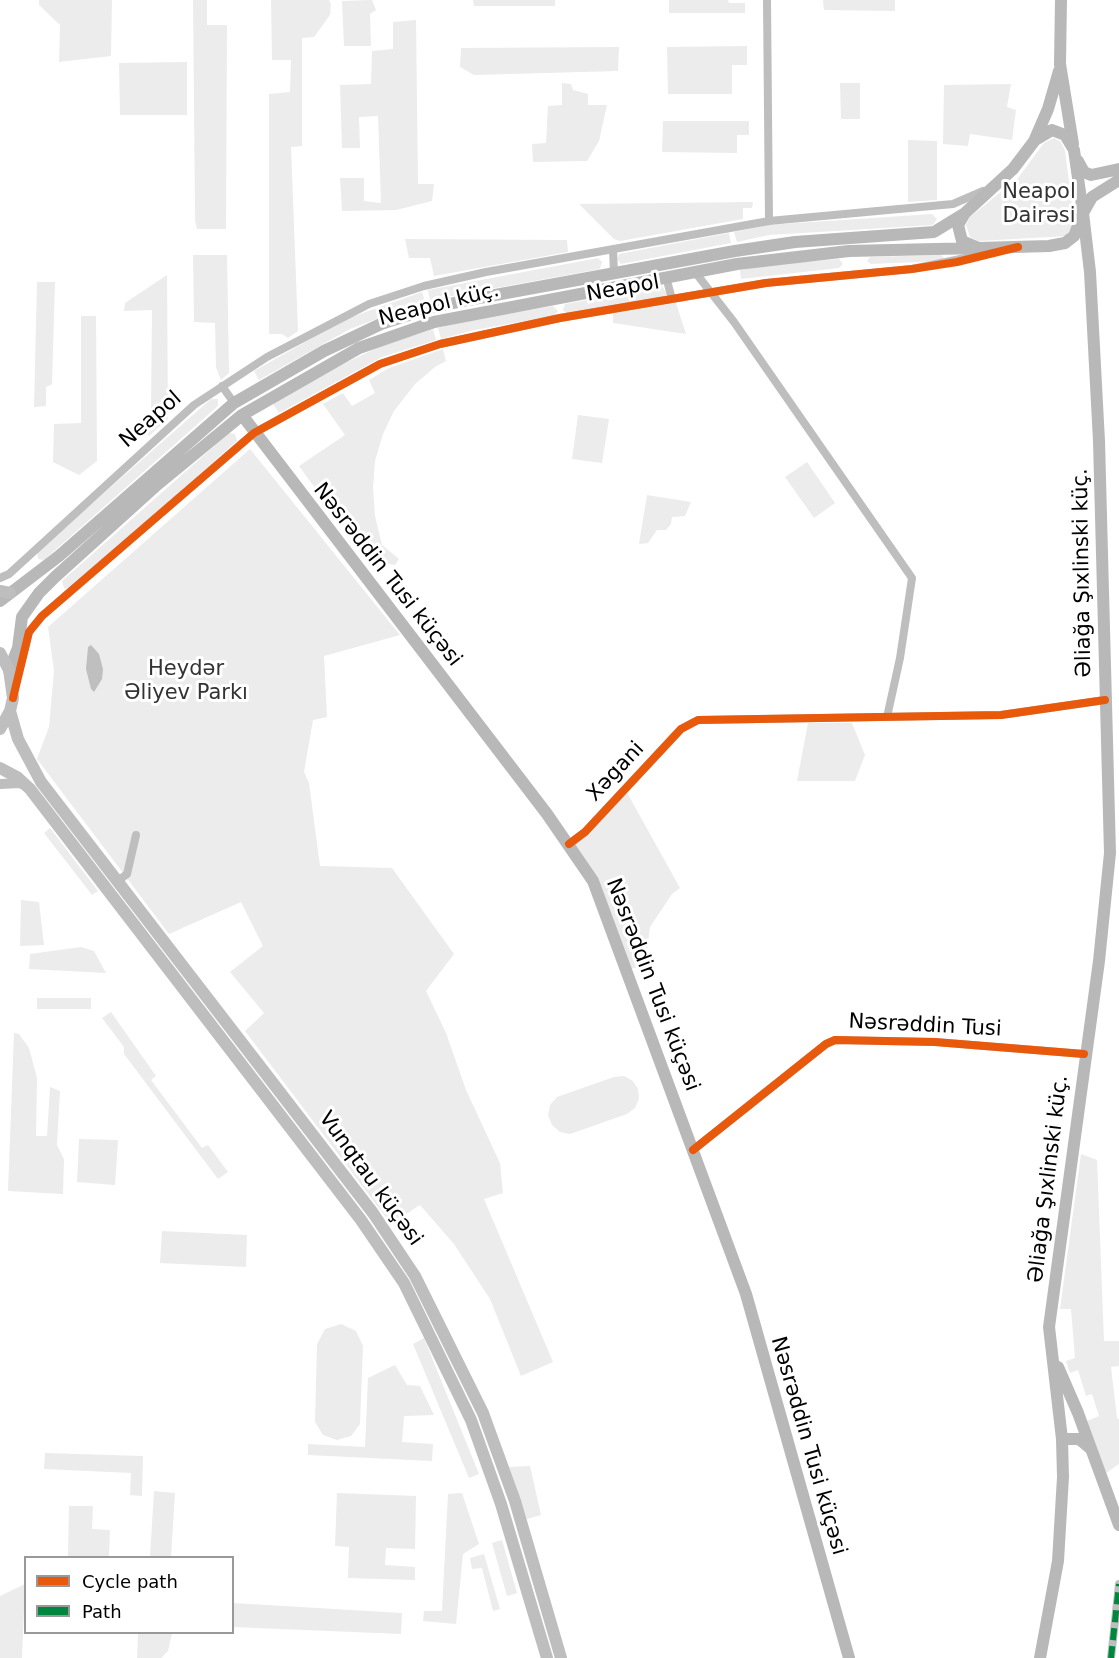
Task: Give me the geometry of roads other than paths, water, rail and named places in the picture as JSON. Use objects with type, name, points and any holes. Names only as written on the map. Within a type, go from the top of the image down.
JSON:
[{"type":"main road","points":[[1060,64],[1061,0]]},
{"type":"main road","name":"Neapol küç.","points":[[3,595],[59,556],[234,403],[324,351],[381,324],[430,308],[770,245],[934,231],[965,213],[1002,181],[1035,140],[1051,101],[1060,64]]},
{"type":"main road","name":"Əliağa Şıxlinski küç.","points":[[1040,1658],[1058,1561],[1063,1478],[1062,1439],[1049,1327],[1110,860],[1099,453],[1090,272],[1060,64]]},
{"type":"main road","points":[[1035,140],[1046,131],[1060,132],[1074,150],[1081,167],[1091,175],[1119,169]]},
{"type":"main road","points":[[1049,246],[1071,240],[1083,213],[1097,192],[1119,180]]},
{"type":"main road","points":[[965,213],[958,225],[958,236],[968,245],[979,248]]},
{"type":"main road","name":"Neapol küç.","points":[[9,670],[18,648],[22,617],[39,593],[158,484],[242,415],[329,363],[386,337],[465,315],[666,277],[772,259],[849,251],[1049,246],[1073,248],[1081,251],[1090,272]]},
{"type":"main road","name":"Nəsrəddin Tusi küçəsi","points":[[242,415],[570,844],[596,888],[746,1294],[849,1658]]},
{"type":"main road","points":[[0,653],[9,670],[13,698],[10,711],[0,729]]},
{"type":"main road","name":"Vunqtau küçəsi","points":[[10,711],[18,739],[41,782],[373,1212],[416,1276],[483,1413],[515,1501],[561,1658]]},
{"type":"main road","name":"Vunqtau küçəsi","points":[[0,768],[28,788],[361,1220],[404,1283],[471,1420],[504,1514],[547,1658]]},
{"type":"main road","points":[[1053,1356],[1092,1450],[1119,1525]]},
{"type":"main road","points":[[1062,1439],[1079,1439],[1092,1450]]},
{"type":"street","points":[[767,0],[769,221]]},
{"type":"street","name":"Neapol","points":[[4,576],[194,405],[311,332],[389,297],[450,279],[769,221],[953,204],[1002,181]]},
{"type":"street","name":"Neapol","points":[[13,698],[34,624],[254,433],[357,375],[405,354],[482,334],[672,299],[803,278],[912,269],[957,262],[1018,247]]},
{"type":"street","points":[[613,249],[615,273]]},
{"type":"street","points":[[695,272],[912,578],[900,658],[887,717],[1016,714],[1106,700]]},
{"type":"street","points":[[666,277],[672,299]]},
{"type":"street","points":[[222,386],[234,403]]},
{"type":"street","name":"Xəgani","points":[[570,844],[585,832],[689,723],[714,718],[887,717]]},
{"type":"street","points":[[0,784],[20,783],[28,788]]},
{"type":"street","points":[[118,881],[127,874],[136,835]]},
{"type":"street","name":"Nəsrəddin Tusi","points":[[693,1150],[826,1044],[835,1040],[935,1042],[1084,1054]]},
{"type":"street","points":[[1111,1658],[1119,1584]]},
{"type":"park label","name":"Neapol Dairəsi","points":[[1039,205]]},
{"type":"park label","name":"Heydər Əliyev Parkı","points":[[186,682]]}]
